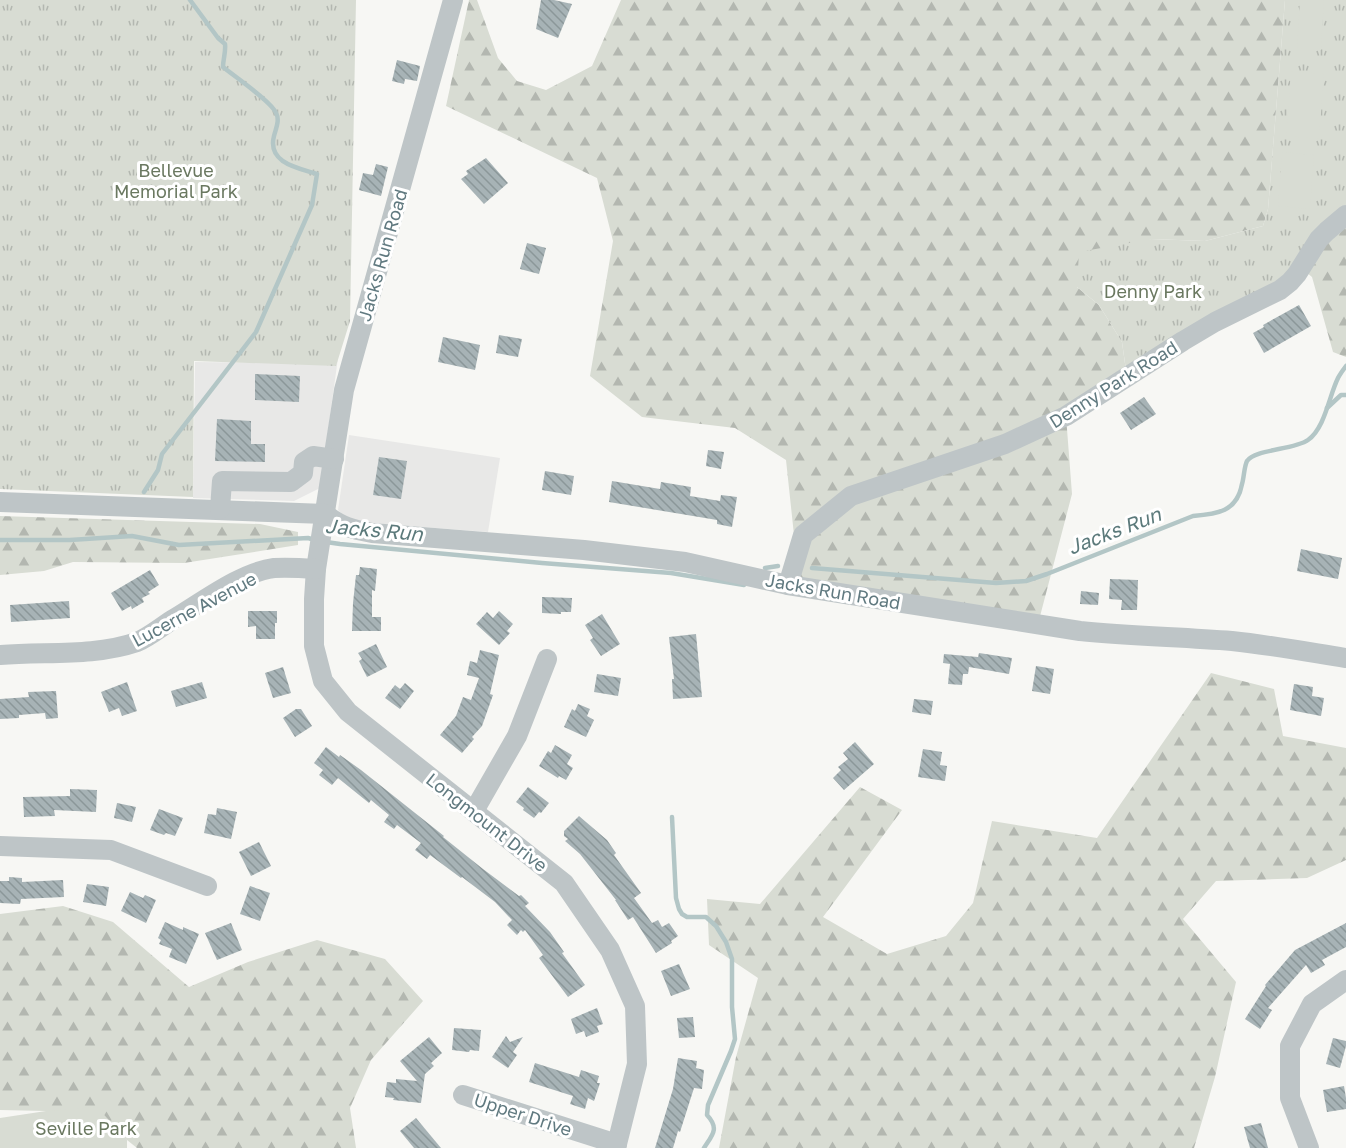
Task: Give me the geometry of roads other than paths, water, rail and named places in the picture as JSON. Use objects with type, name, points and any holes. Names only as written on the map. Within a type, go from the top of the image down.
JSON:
[{"type":"street","name":"Jacks Run Road","points":[[322,532],[344,390],[453,0]]},
{"type":"street","name":"Denny Park Road","points":[[788,585],[803,535],[851,496],[1005,444],[1066,416],[1183,340],[1280,291],[1297,274],[1319,240],[1346,215]]},
{"type":"street","points":[[220,509],[222,481],[291,482],[303,473],[304,462],[313,456],[334,459]]},
{"type":"street","name":"Jacks Run Road","points":[[0,502],[220,509],[322,532],[339,525],[372,533],[584,550],[685,562],[788,585],[1080,631],[1231,641],[1346,658]]},
{"type":"street","name":"Longmount Drive","points":[[322,532],[316,569],[314,646],[323,681],[348,712],[564,883],[610,950],[635,1006],[637,1064],[616,1146]]},
{"type":"street","name":"Lucerne Avenue","points":[[0,655],[117,648],[141,640],[247,576],[272,568],[316,569]]},
{"type":"street","points":[[474,810],[517,736],[547,659]]},
{"type":"street","points":[[0,846],[111,850],[207,886]]},
{"type":"street","points":[[1309,1148],[1290,1098],[1290,1046],[1312,1004],[1346,980]]},
{"type":"street","name":"Upper Drive","points":[[463,1095],[616,1146]]},
{"type":"waterway","points":[[144,492],[158,470],[162,454],[256,332],[312,205],[317,174],[286,163],[275,152],[273,145],[278,121],[276,113],[260,96],[223,67],[225,44],[190,0]]},
{"type":"waterway","name":"Jacks Run","points":[[812,568],[996,583],[1026,581],[1193,516],[1225,510],[1236,501],[1243,482],[1246,463],[1251,457],[1294,446],[1314,435],[1323,420],[1338,378],[1346,366]]},
{"type":"waterway","points":[[1327,408],[1341,395],[1346,395]]},
{"type":"waterway","name":"Jacks Run","points":[[0,540],[70,540],[132,536],[179,545],[308,538],[315,540]]},
{"type":"waterway","name":"Jacks Run","points":[[326,542],[671,573],[744,585]]},
{"type":"waterway","name":"Jacks Run","points":[[765,568],[778,566]]},
{"type":"waterway","points":[[672,817],[676,898],[679,909],[687,917],[706,917],[716,926],[726,942],[732,959],[735,1039],[708,1105],[707,1115],[714,1128],[704,1148]]},
{"type":"park label","name":"Bellevue Memorial Park","points":[[176,180]]},
{"type":"park label","name":"Denny Park","points":[[1153,291]]},
{"type":"park label","name":"Seville Park","points":[[86,1128]]}]
